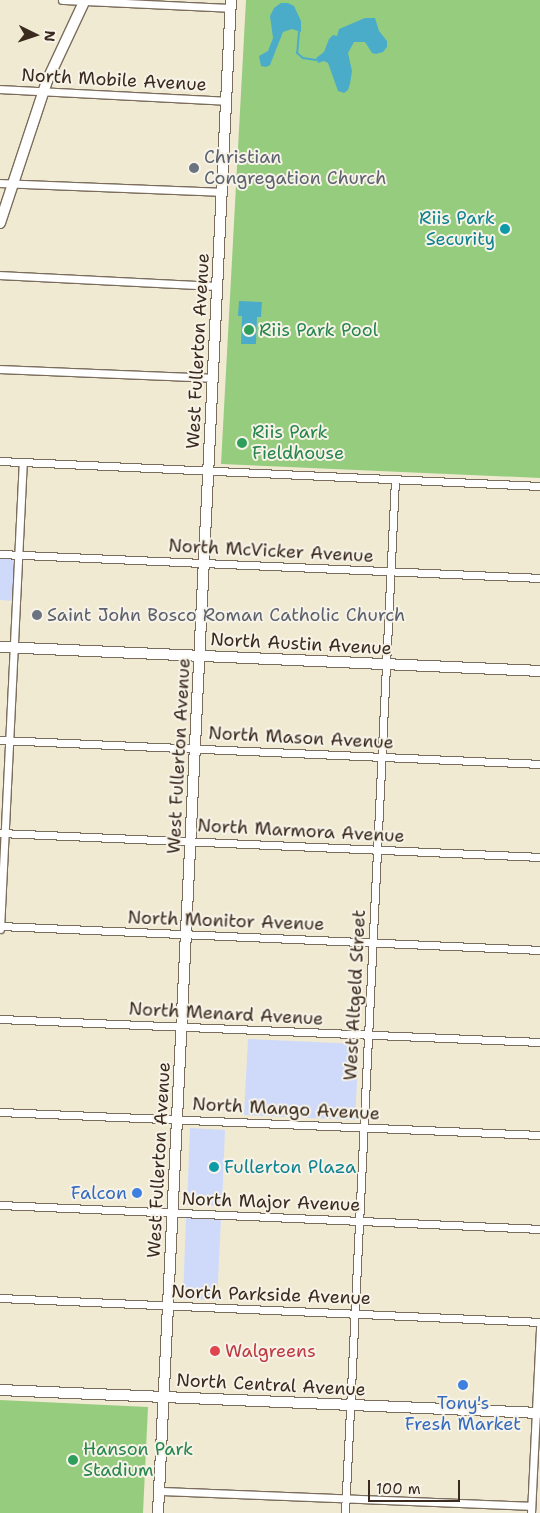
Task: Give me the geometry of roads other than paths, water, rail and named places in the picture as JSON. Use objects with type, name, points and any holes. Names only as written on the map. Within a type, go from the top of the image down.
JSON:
[{"type":"main road","points":[[0,222],[52,67],[85,1]]},
{"type":"main road","name":"West Fullerton Avenue","points":[[158,1513],[231,4]]},
{"type":"main road","name":"North Austin Avenue","points":[[0,647],[540,671]]},
{"type":"main road","name":"North Central Avenue","points":[[0,1390],[538,1413]]},
{"type":"street","points":[[62,0],[231,4]]},
{"type":"street","name":"North Mobile Avenue","points":[[0,89],[226,101]]},
{"type":"street","points":[[0,183],[222,192]]},
{"type":"street","points":[[0,276],[218,286]]},
{"type":"street","points":[[0,369],[213,378]]},
{"type":"street","points":[[0,462],[540,486]]},
{"type":"street","points":[[0,927],[2,833],[9,740],[23,462]]},
{"type":"street","name":"West Altgeld Street","points":[[345,1513],[395,479]]},
{"type":"street","name":"North McVicker Avenue","points":[[0,554],[540,578]]},
{"type":"street","name":"North Mason Avenue","points":[[0,740],[540,764]]},
{"type":"street","name":"North Marmora Avenue","points":[[2,833],[540,857]]},
{"type":"street","name":"North Monitor Avenue","points":[[0,927],[540,950]]},
{"type":"street","name":"North Menard Avenue","points":[[0,1018],[540,1042]]},
{"type":"street","name":"North Mango Avenue","points":[[0,1112],[540,1135]]},
{"type":"street","name":"North Major Avenue","points":[[0,1205],[540,1229]]},
{"type":"street","name":"North Parkside Avenue","points":[[0,1298],[540,1322]]},
{"type":"street","points":[[159,1491],[531,1509],[538,1413],[540,1326]]},
{"type":"water","points":[[281,3],[288,3],[294,6],[301,21],[301,32],[292,29],[283,32],[270,65],[266,67],[261,66],[259,56],[268,51],[273,38],[270,16],[274,8]]},
{"type":"water","points":[[365,18],[375,18],[379,31],[387,41],[387,47],[383,52],[376,54],[372,53],[365,42],[354,42],[348,53],[352,71],[350,84],[348,90],[344,93],[338,91],[328,63],[324,61],[318,63],[316,58],[324,52],[329,39],[333,35],[337,36],[339,29]]},
{"type":"water","name":"Riis Park Pool","points":[[239,301],[262,302],[261,317],[257,317],[256,344],[241,344],[242,316],[238,316]]},
{"type":"waterway","points":[[299,32],[297,53],[303,58],[316,60]]},
{"type":"place","name":"Christian Congregation Church","points":[[194,168]]},
{"type":"place","name":"Riis Park Security","points":[[505,229]]},
{"type":"place","name":"Riis Park Pool","points":[[249,330]]},
{"type":"place","name":"Riis Park Fieldhouse","points":[[242,443]]},
{"type":"place","name":"Saint John Bosco Roman Catholic Church","points":[[37,615]]},
{"type":"place","name":"Fullerton Plaza","points":[[214,1167]]},
{"type":"place","name":"Falcon","points":[[137,1193]]},
{"type":"place","name":"Walgreens","points":[[215,1351]]},
{"type":"place","name":"Tony's Fresh Market","points":[[463,1385]]},
{"type":"place","name":"Hanson Park Stadium","points":[[73,1460]]}]
